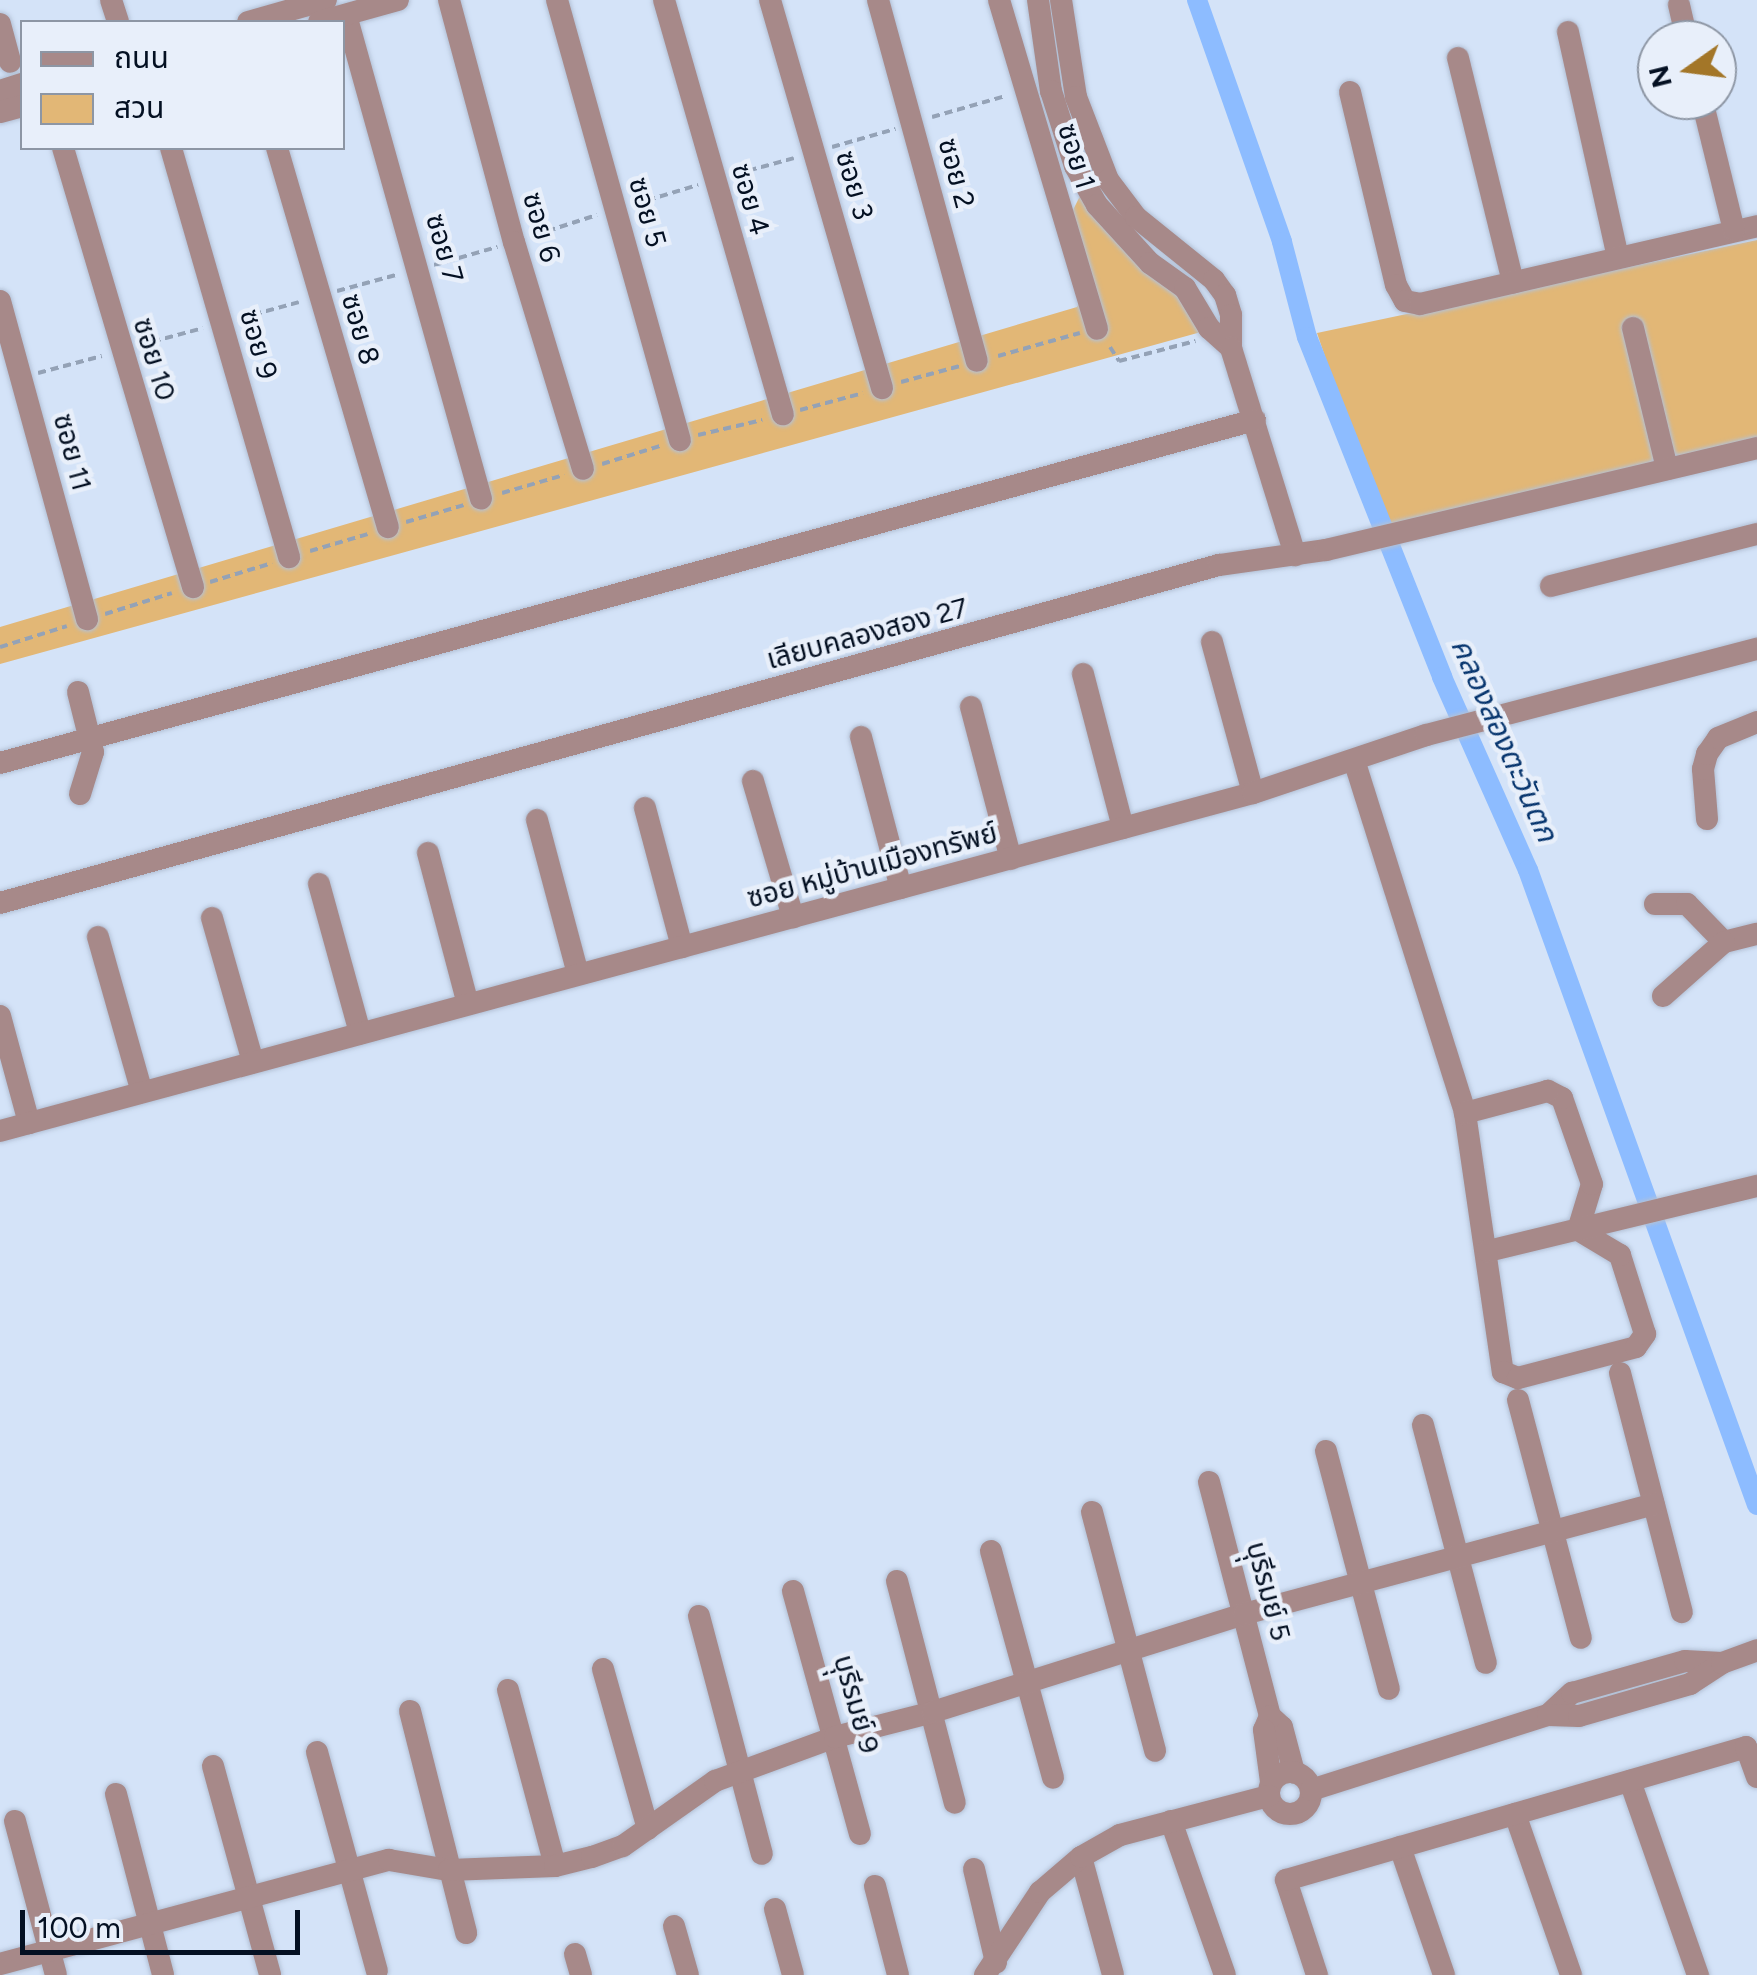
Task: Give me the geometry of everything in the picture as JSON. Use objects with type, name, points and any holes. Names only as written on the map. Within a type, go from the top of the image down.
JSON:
[{"type":"street","points":[[255,20],[326,0]]},
{"type":"street","points":[[327,20],[398,0]]},
{"type":"street","name":"ซอย 6","points":[[449,0],[514,242],[584,469]]},
{"type":"street","name":"ซอย 5","points":[[557,0],[680,440]]},
{"type":"street","name":"ซอย 4","points":[[664,0],[783,414]]},
{"type":"street","name":"ซอย 3","points":[[770,0],[882,388]]},
{"type":"street","name":"ซอย 2","points":[[878,0],[977,362]]},
{"type":"street","name":"ซอย 1","points":[[999,0],[1098,329]]},
{"type":"street","points":[[1038,0],[1076,166],[1097,205],[1214,280],[1231,314],[1224,342],[1254,420],[1295,554]]},
{"type":"street","points":[[1055,70],[1061,0]]},
{"type":"street","points":[[1679,5],[1683,20]]},
{"type":"street","name":"ซอย 7","points":[[346,15],[481,499]]},
{"type":"street","points":[[0,24],[10,62]]},
{"type":"street","points":[[1568,32],[1618,258]]},
{"type":"street","points":[[1458,58],[1512,282]]},
{"type":"street","points":[[1026,90],[1055,70]]},
{"type":"street","points":[[1350,92],[1396,285],[1405,300],[1420,304],[1745,228],[1709,120]]},
{"type":"street","name":"ซอย 10","points":[[64,150],[193,587]]},
{"type":"street","name":"ซอย 9","points":[[172,150],[289,558]]},
{"type":"street","name":"ซอย 8","points":[[278,150],[388,528]]},
{"type":"street","name":"ซอย 11","points":[[0,301],[87,620]]},
{"type":"street","points":[[1633,328],[1667,469]]},
{"type":"street","points":[[0,762],[1254,420]]},
{"type":"street","name":"เลียบคลองสอง 27","points":[[0,903],[1219,565],[1295,554],[1757,448]]},
{"type":"street","points":[[1551,586],[1757,534]]},
{"type":"street","points":[[1212,642],[1253,793]]},
{"type":"street","name":"ซอย หมู่บ้านเมืองทรัพย์","points":[[0,1130],[1253,793],[1496,716],[1757,649]]},
{"type":"street","points":[[1083,674],[1123,828]]},
{"type":"street","points":[[78,692],[93,760],[80,794]]},
{"type":"street","points":[[971,707],[1012,858]]},
{"type":"street","points":[[1707,819],[1702,769],[1707,754],[1718,738],[1757,722]]},
{"type":"street","points":[[861,737],[901,888]]},
{"type":"street","points":[[1354,760],[1465,1113],[1488,1251],[1501,1364],[1509,1376],[1518,1378],[1636,1347],[1644,1334],[1620,1255],[1585,1228]]},
{"type":"street","points":[[753,781],[793,918]]},
{"type":"street","points":[[644,808],[682,947]]},
{"type":"street","points":[[537,820],[578,974]]},
{"type":"street","points":[[428,853],[468,1004]]},
{"type":"street","points":[[319,884],[360,1033]]},
{"type":"street","points":[[1654,904],[1687,904],[1724,942]]},
{"type":"street","points":[[212,918],[254,1062]]},
{"type":"street","points":[[1663,996],[1724,942],[1757,934]]},
{"type":"street","points":[[98,938],[142,1092]]},
{"type":"street","points":[[0,1016],[29,1122]]},
{"type":"street","points":[[1465,1113],[1548,1091],[1562,1098],[1590,1173],[1592,1193],[1585,1228]]},
{"type":"street","points":[[1488,1251],[1757,1186]]},
{"type":"street","points":[[1620,1374],[1682,1612]]},
{"type":"street","points":[[1518,1400],[1581,1638]]},
{"type":"street","points":[[1423,1425],[1486,1663]]},
{"type":"street","points":[[1326,1451],[1389,1689]]},
{"type":"street","name":"บุุรีรมย์ 5","points":[[1209,1482],[1270,1716],[1282,1727],[1294,1772]]},
{"type":"street","points":[[0,1964],[249,1894],[389,1860],[449,1870],[555,1866],[622,1846],[738,1771],[835,1737],[933,1712],[1244,1614],[1654,1504]]},
{"type":"street","points":[[1092,1512],[1155,1750]]},
{"type":"street","points":[[991,1551],[1053,1778]]},
{"type":"street","points":[[898,1581],[955,1803]]},
{"type":"street","name":"บุุรีรมย์ 9","points":[[793,1591],[860,1834]]},
{"type":"street","points":[[699,1616],[762,1854]]},
{"type":"street","points":[[1311,1790],[1548,1715],[1572,1693],[1686,1661],[1722,1663],[1757,1650]]},
{"type":"street","points":[[603,1669],[648,1829]]},
{"type":"street","points":[[508,1690],[555,1866]]},
{"type":"street","points":[[410,1711],[466,1933]]},
{"type":"street","name":"บุุรีรมย์ 5","points":[[1270,1716],[1264,1730],[1270,1789]]},
{"type":"street","points":[[1317,1975],[1286,1880],[1746,1747],[1757,1778]]},
{"type":"street","points":[[317,1752],[377,1971]]},
{"type":"street","points":[[214,1766],[270,1975]]},
{"type":"street","points":[[993,1969],[1040,1892],[1081,1857],[1120,1836],[1270,1789],[1284,1772],[1294,1772],[1308,1782],[1311,1790],[1308,1804],[1296,1813],[1282,1813],[1270,1789]]},
{"type":"street","points":[[1630,1781],[1698,1975]]},
{"type":"street","points":[[116,1794],[163,1975]]},
{"type":"street","points":[[1514,1814],[1570,1975]]},
{"type":"street","points":[[16,1821],[56,1975]]},
{"type":"street","points":[[1171,1821],[1225,1975]]},
{"type":"street","points":[[1400,1847],[1444,1975]]},
{"type":"street","points":[[1081,1857],[1113,1975]]},
{"type":"street","points":[[974,1869],[993,1969]]},
{"type":"street","points":[[875,1886],[898,1975]]},
{"type":"street","points":[[775,1910],[793,1975]]},
{"type":"street","points":[[674,1926],[688,1975]]},
{"type":"path","points":[[0,648],[680,440],[1098,329],[1119,360],[1224,342]]},
{"type":"green space","points":[[1080,196],[1182,293],[1201,332],[0,664],[0,627],[1077,307],[1086,291],[1072,212]]},
{"type":"green space","points":[[1757,240],[1757,438],[1387,539],[1317,333]]},
{"type":"waterway","name":"คลองสองตะวันตก","points":[[1197,0],[1282,242],[1307,337],[1442,677],[1528,870],[1757,1505]]}]
